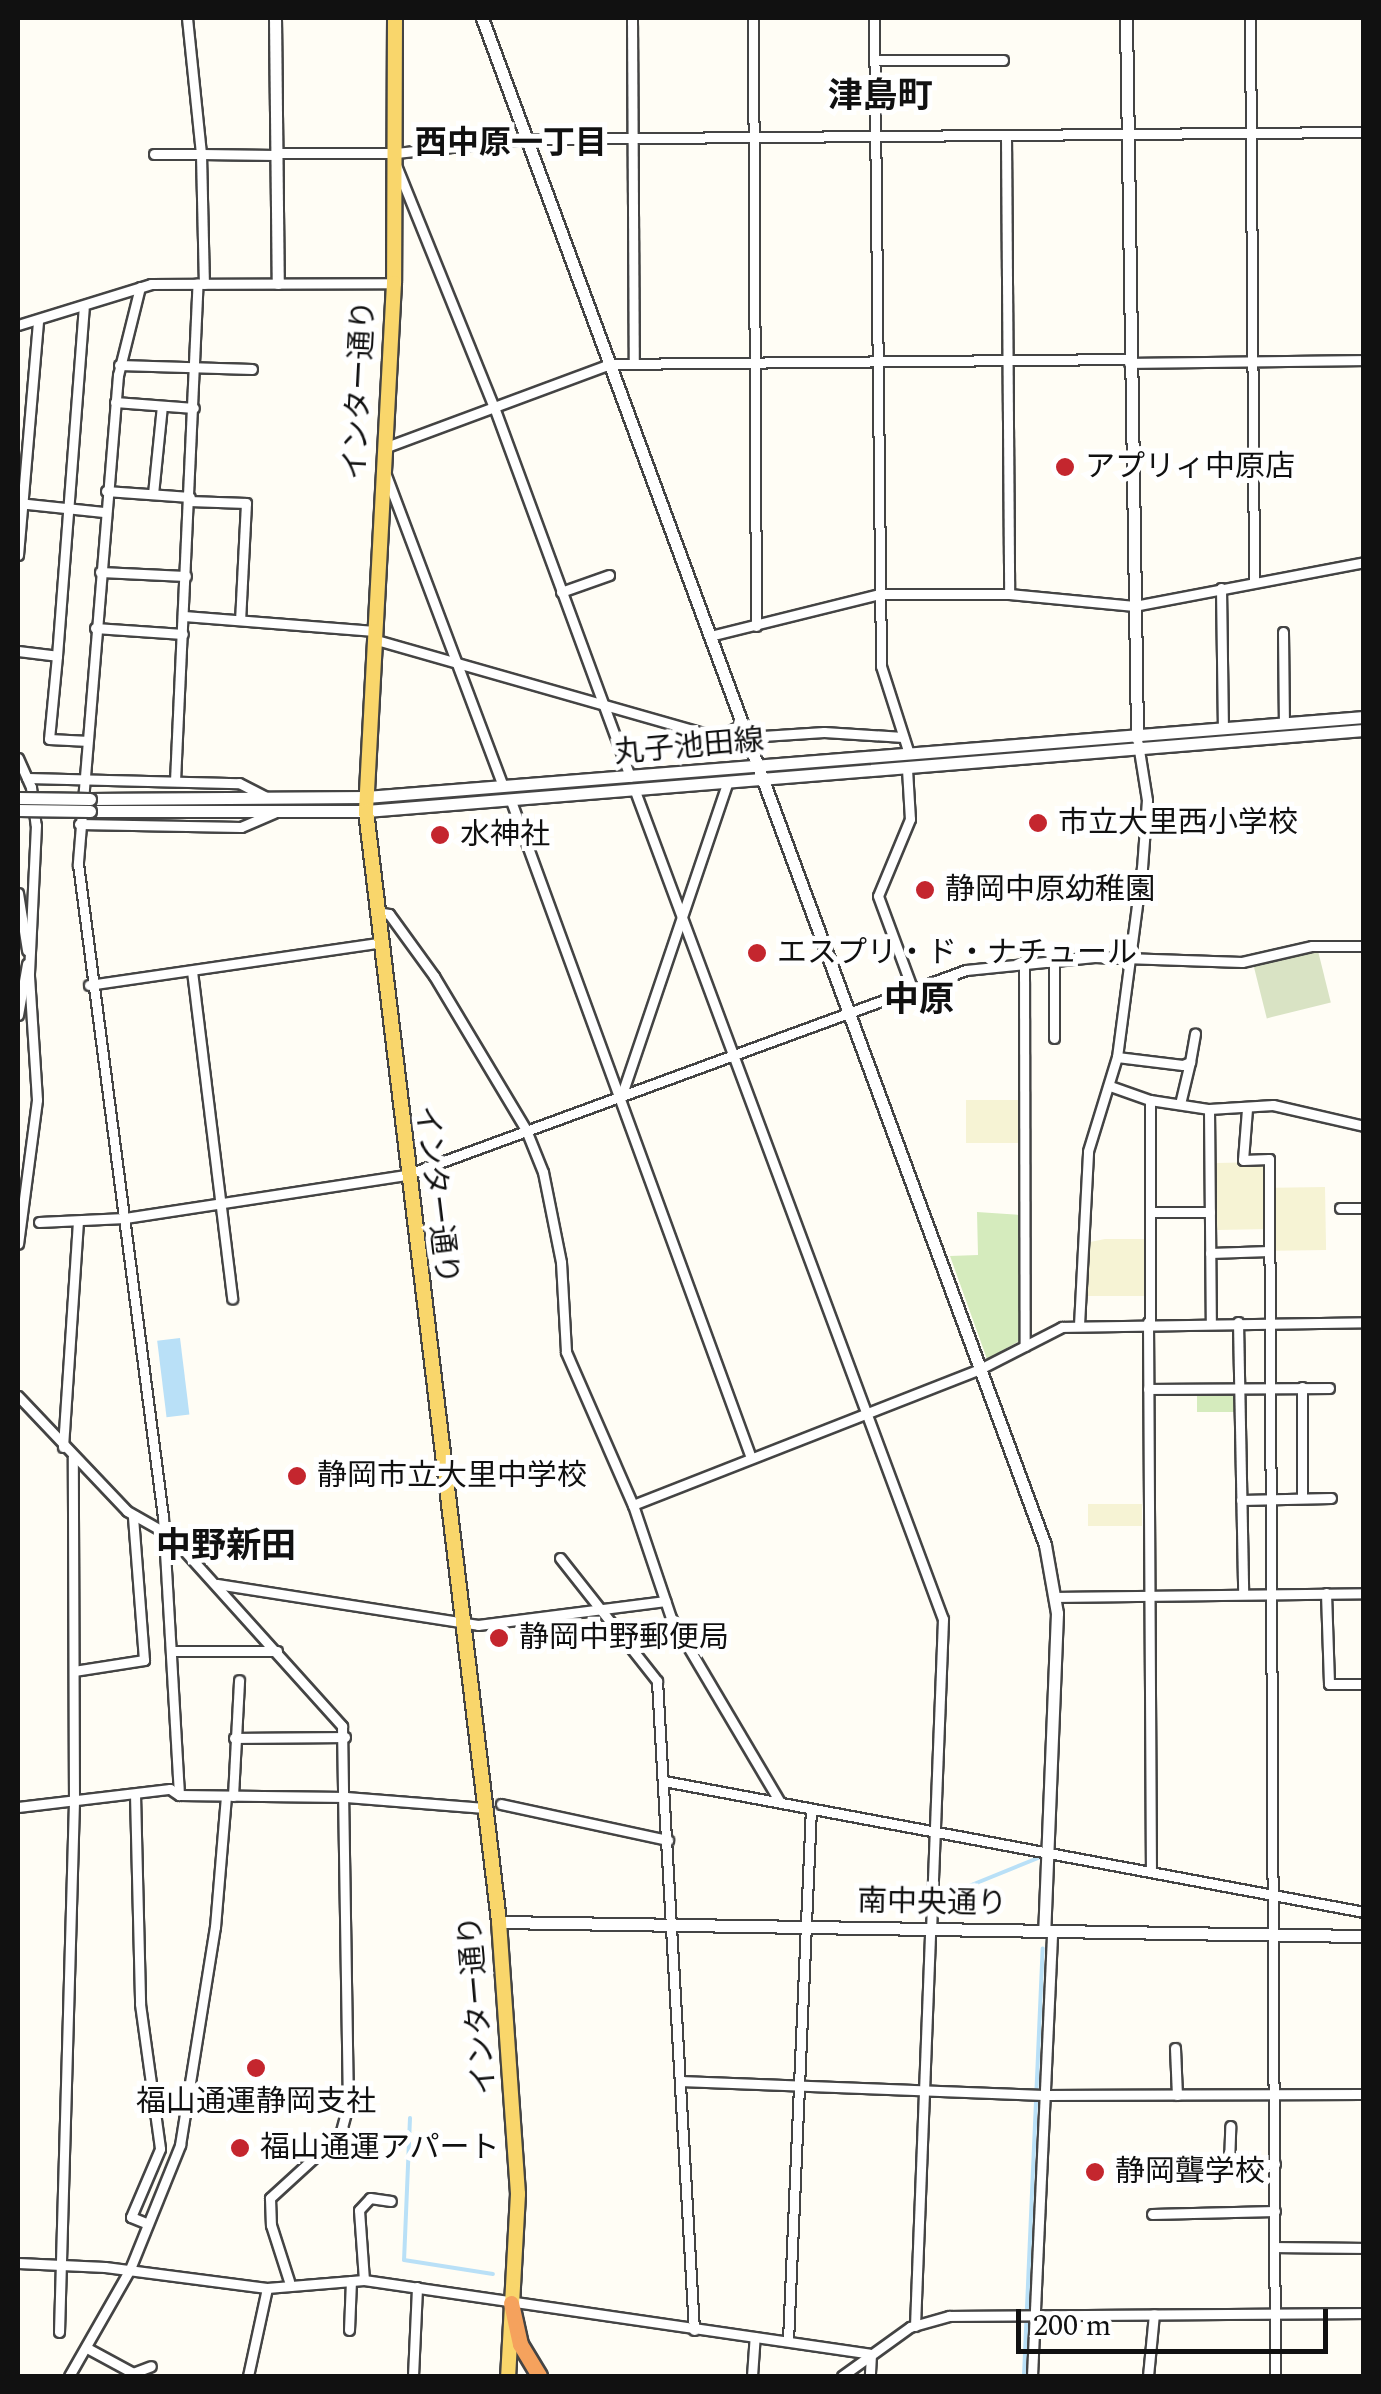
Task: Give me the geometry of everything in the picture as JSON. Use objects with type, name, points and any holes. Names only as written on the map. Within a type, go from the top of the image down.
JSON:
[{"type":"highway","points":[[512,2303],[515,2329],[539,2376]]},
{"type":"main road","name":"インター通り","points":[[395,18],[394,283],[366,804],[377,943],[500,1922],[518,2194],[508,2376]]},
{"type":"street","points":[[176,781],[201,284],[201,154],[187,18]]},
{"type":"street","points":[[275,18],[278,283]]},
{"type":"street","points":[[482,18],[1045,1545],[1057,1597],[1032,2376]]},
{"type":"street","points":[[632,18],[634,364]]},
{"type":"street","points":[[753,18],[756,626]]},
{"type":"street","points":[[874,18],[880,666],[909,754]]},
{"type":"street","points":[[1079,1324],[1088,1151],[1117,1057],[1132,957],[1146,800],[1138,742],[1134,606],[1126,18]]},
{"type":"street","points":[[1250,18],[1254,582]]},
{"type":"street","points":[[875,60],[1003,60]]},
{"type":"street","points":[[154,154],[396,158],[526,138],[1364,132]]},
{"type":"street","points":[[1006,136],[1009,594]]},
{"type":"street","points":[[396,158],[494,407],[630,777]]},
{"type":"street","points":[[18,325],[84,309],[140,287],[394,283]]},
{"type":"street","points":[[140,287],[119,365],[79,824],[89,985],[124,1218],[161,1529],[179,1796]]},
{"type":"street","points":[[84,309],[49,738],[84,741]]},
{"type":"street","points":[[18,555],[23,433],[38,320]]},
{"type":"street","points":[[384,448],[610,364],[1364,360]]},
{"type":"street","points":[[119,365],[252,369]]},
{"type":"street","points":[[115,402],[194,408]]},
{"type":"street","points":[[153,494],[162,406]]},
{"type":"street","points":[[383,466],[503,786]]},
{"type":"street","points":[[106,490],[246,503],[240,620]]},
{"type":"street","points":[[20,504],[104,512]]},
{"type":"street","points":[[710,636],[880,594],[1009,594],[1134,606],[1364,562]]},
{"type":"street","points":[[100,572],[186,576]]},
{"type":"street","points":[[561,592],[609,574]]},
{"type":"street","points":[[1221,588],[1224,728]]},
{"type":"street","points":[[184,616],[373,635],[457,663],[718,737],[744,731],[902,737]]},
{"type":"street","points":[[95,628],[184,634]]},
{"type":"street","points":[[1283,632],[1284,723]]},
{"type":"street","points":[[18,650],[56,656]]},
{"type":"street","name":"丸子池田線","points":[[18,798],[366,804],[511,800],[907,769],[1224,728],[1364,716]]},
{"type":"street","name":"丸子池田線","points":[[18,810],[266,803],[276,812],[503,786],[909,754],[1364,730]]},
{"type":"street","points":[[18,758],[27,778],[36,825],[30,959],[37,1100],[18,1244]]},
{"type":"street","points":[[907,769],[910,819],[878,896],[912,988]]},
{"type":"street","points":[[27,778],[240,783],[266,803]]},
{"type":"street","points":[[621,1097],[727,782]]},
{"type":"street","points":[[635,791],[943,1619],[914,2326]]},
{"type":"street","points":[[511,800],[751,1458]]},
{"type":"street","points":[[79,824],[242,827],[276,812]]},
{"type":"street","points":[[18,894],[30,959],[20,980],[18,1014]]},
{"type":"street","points":[[375,912],[389,914],[434,976],[526,1130],[542,1172],[561,1262],[566,1352],[633,1505],[665,1601],[780,1802]]},
{"type":"street","points":[[89,985],[377,943]]},
{"type":"street","points":[[40,1222],[124,1218],[406,1176],[966,970],[1054,960],[1132,957],[1242,962],[1312,946],[1364,946]]},
{"type":"street","points":[[1054,960],[1054,1038]]},
{"type":"street","points":[[1024,963],[1025,1346]]},
{"type":"street","points":[[192,972],[232,1298]]},
{"type":"street","points":[[1180,1104],[1195,1033]]},
{"type":"street","points":[[1117,1057],[1190,1062]]},
{"type":"street","points":[[1110,1086],[1150,1100],[1209,1109],[1272,1105],[1364,1126]]},
{"type":"street","points":[[1150,1100],[1150,1870]]},
{"type":"street","points":[[1246,1108],[1243,1160],[1269,1160],[1275,2376]]},
{"type":"street","points":[[1209,1109],[1211,1322]]},
{"type":"street","points":[[1340,1208],[1364,1208]]},
{"type":"street","points":[[1150,1212],[1210,1212]]},
{"type":"street","points":[[63,1447],[78,1223]]},
{"type":"street","points":[[1210,1253],[1270,1252]]},
{"type":"street","points":[[1238,1322],[1242,1594]]},
{"type":"street","points":[[633,1505],[980,1369],[1079,1324],[1364,1322]]},
{"type":"street","points":[[1302,1388],[1302,1498]]},
{"type":"street","points":[[1148,1389],[1329,1388]]},
{"type":"street","points":[[18,1396],[133,1516],[161,1529],[216,1584],[334,1713],[344,1737],[348,2104],[340,2134],[270,2198],[270,2225],[289,2282]]},
{"type":"street","points":[[59,2332],[74,1800],[73,1457]]},
{"type":"street","points":[[1241,1500],[1331,1498]]},
{"type":"street","points":[[74,1671],[144,1660],[133,1516]]},
{"type":"street","points":[[560,1558],[657,1681],[674,1923],[694,2330]]},
{"type":"street","points":[[216,1584],[464,1623],[665,1601]]},
{"type":"street","points":[[1326,1592],[1329,1684],[1364,1684]]},
{"type":"street","points":[[1057,1597],[1364,1593]]},
{"type":"street","points":[[172,1651],[277,1651]]},
{"type":"street","points":[[69,2376],[130,2269],[192,2094],[230,1796],[239,1680]]},
{"type":"street","points":[[234,1738],[344,1737]]},
{"type":"street","points":[[664,1781],[1364,1912]]},
{"type":"street","points":[[18,1807],[170,1789],[179,1796],[346,1797],[485,1808]]},
{"type":"street","points":[[135,1794],[140,2004],[160,2149],[132,2217],[148,2224]]},
{"type":"street","points":[[501,1804],[668,1840]]},
{"type":"street","points":[[788,2342],[812,1808]]},
{"type":"street","name":"南中央通り","points":[[500,1922],[1364,1936]]},
{"type":"street","points":[[1174,2048],[1177,2095]]},
{"type":"street","points":[[680,2081],[1039,2095],[1364,2094]]},
{"type":"street","points":[[1229,2164],[1230,2126]]},
{"type":"street","points":[[1152,2164],[1275,2164]]},
{"type":"street","points":[[364,2280],[359,2210],[370,2198],[392,2200]]},
{"type":"street","points":[[1152,2214],[1274,2210]]},
{"type":"street","points":[[1274,2247],[1364,2248]]},
{"type":"street","points":[[18,2263],[130,2269],[267,2288],[289,2282],[364,2280],[870,2354]]},
{"type":"street","points":[[350,2330],[351,2281]]},
{"type":"street","points":[[248,2376],[267,2288]]},
{"type":"street","points":[[413,2376],[417,2288]]},
{"type":"street","points":[[842,2376],[914,2326],[950,2316],[1364,2313]]},
{"type":"street","points":[[1148,2376],[1154,2314]]},
{"type":"street","points":[[752,2376],[755,2338]]},
{"type":"street","points":[[86,2348],[133,2372],[152,2366]]},
{"type":"street","points":[[870,2354],[870,2376]]},
{"type":"shaded area","points":[[966,1100],[1021,1100],[1021,1143],[966,1143]]},
{"type":"shaded area","points":[[1267,1162],[1268,1229],[1217,1230],[1216,1163]]},
{"type":"shaded area","points":[[1325,1187],[1326,1250],[1276,1251],[1275,1188]]},
{"type":"shaded area","points":[[1147,1239],[1147,1296],[1084,1296],[1085,1243]]},
{"type":"shaded area","points":[[1088,1504],[1142,1504],[1142,1526],[1088,1526]]},
{"type":"green space","points":[[1318,951],[1331,1002],[1267,1018],[1254,967]]},
{"type":"green space","points":[[977,1212],[1020,1215],[1021,1340],[987,1359],[950,1256],[978,1255]]},
{"type":"green space","points":[[1197,1394],[1235,1394],[1235,1412],[1197,1412]]},
{"type":"water","points":[[180,1338],[189,1414],[167,1417],[157,1341]]},
{"type":"waterway","points":[[942,1897],[1043,1856]]},
{"type":"waterway","points":[[1024,2376],[1043,1948]]},
{"type":"waterway","points":[[410,2118],[404,2260],[493,2274]]},
{"type":"place","name":"アプリィ中原店","points":[[1065,467]]},
{"type":"place","name":"市立大里西小学校","points":[[1038,823]]},
{"type":"place","name":"水神社","points":[[440,835]]},
{"type":"place","name":"静岡中原幼稚園","points":[[925,890]]},
{"type":"place","name":"エスプリ・ド・ナチュール","points":[[757,953]]},
{"type":"place","name":"静岡市立大里中学校","points":[[297,1476]]},
{"type":"place","name":"静岡中野郵便局","points":[[499,1638]]},
{"type":"place","name":"福山通運静岡支社","points":[[256,2068]]},
{"type":"place","name":"福山通運アパート","points":[[240,2148]]},
{"type":"place","name":"静岡聾学校","points":[[1095,2172]]},
{"type":"district","name":"津島町","points":[[880,97]]},
{"type":"district","name":"西中原一丁目","points":[[511,144]]},
{"type":"district","name":"中原","points":[[919,1001]]},
{"type":"district","name":"中野新田","points":[[226,1547]]}]
